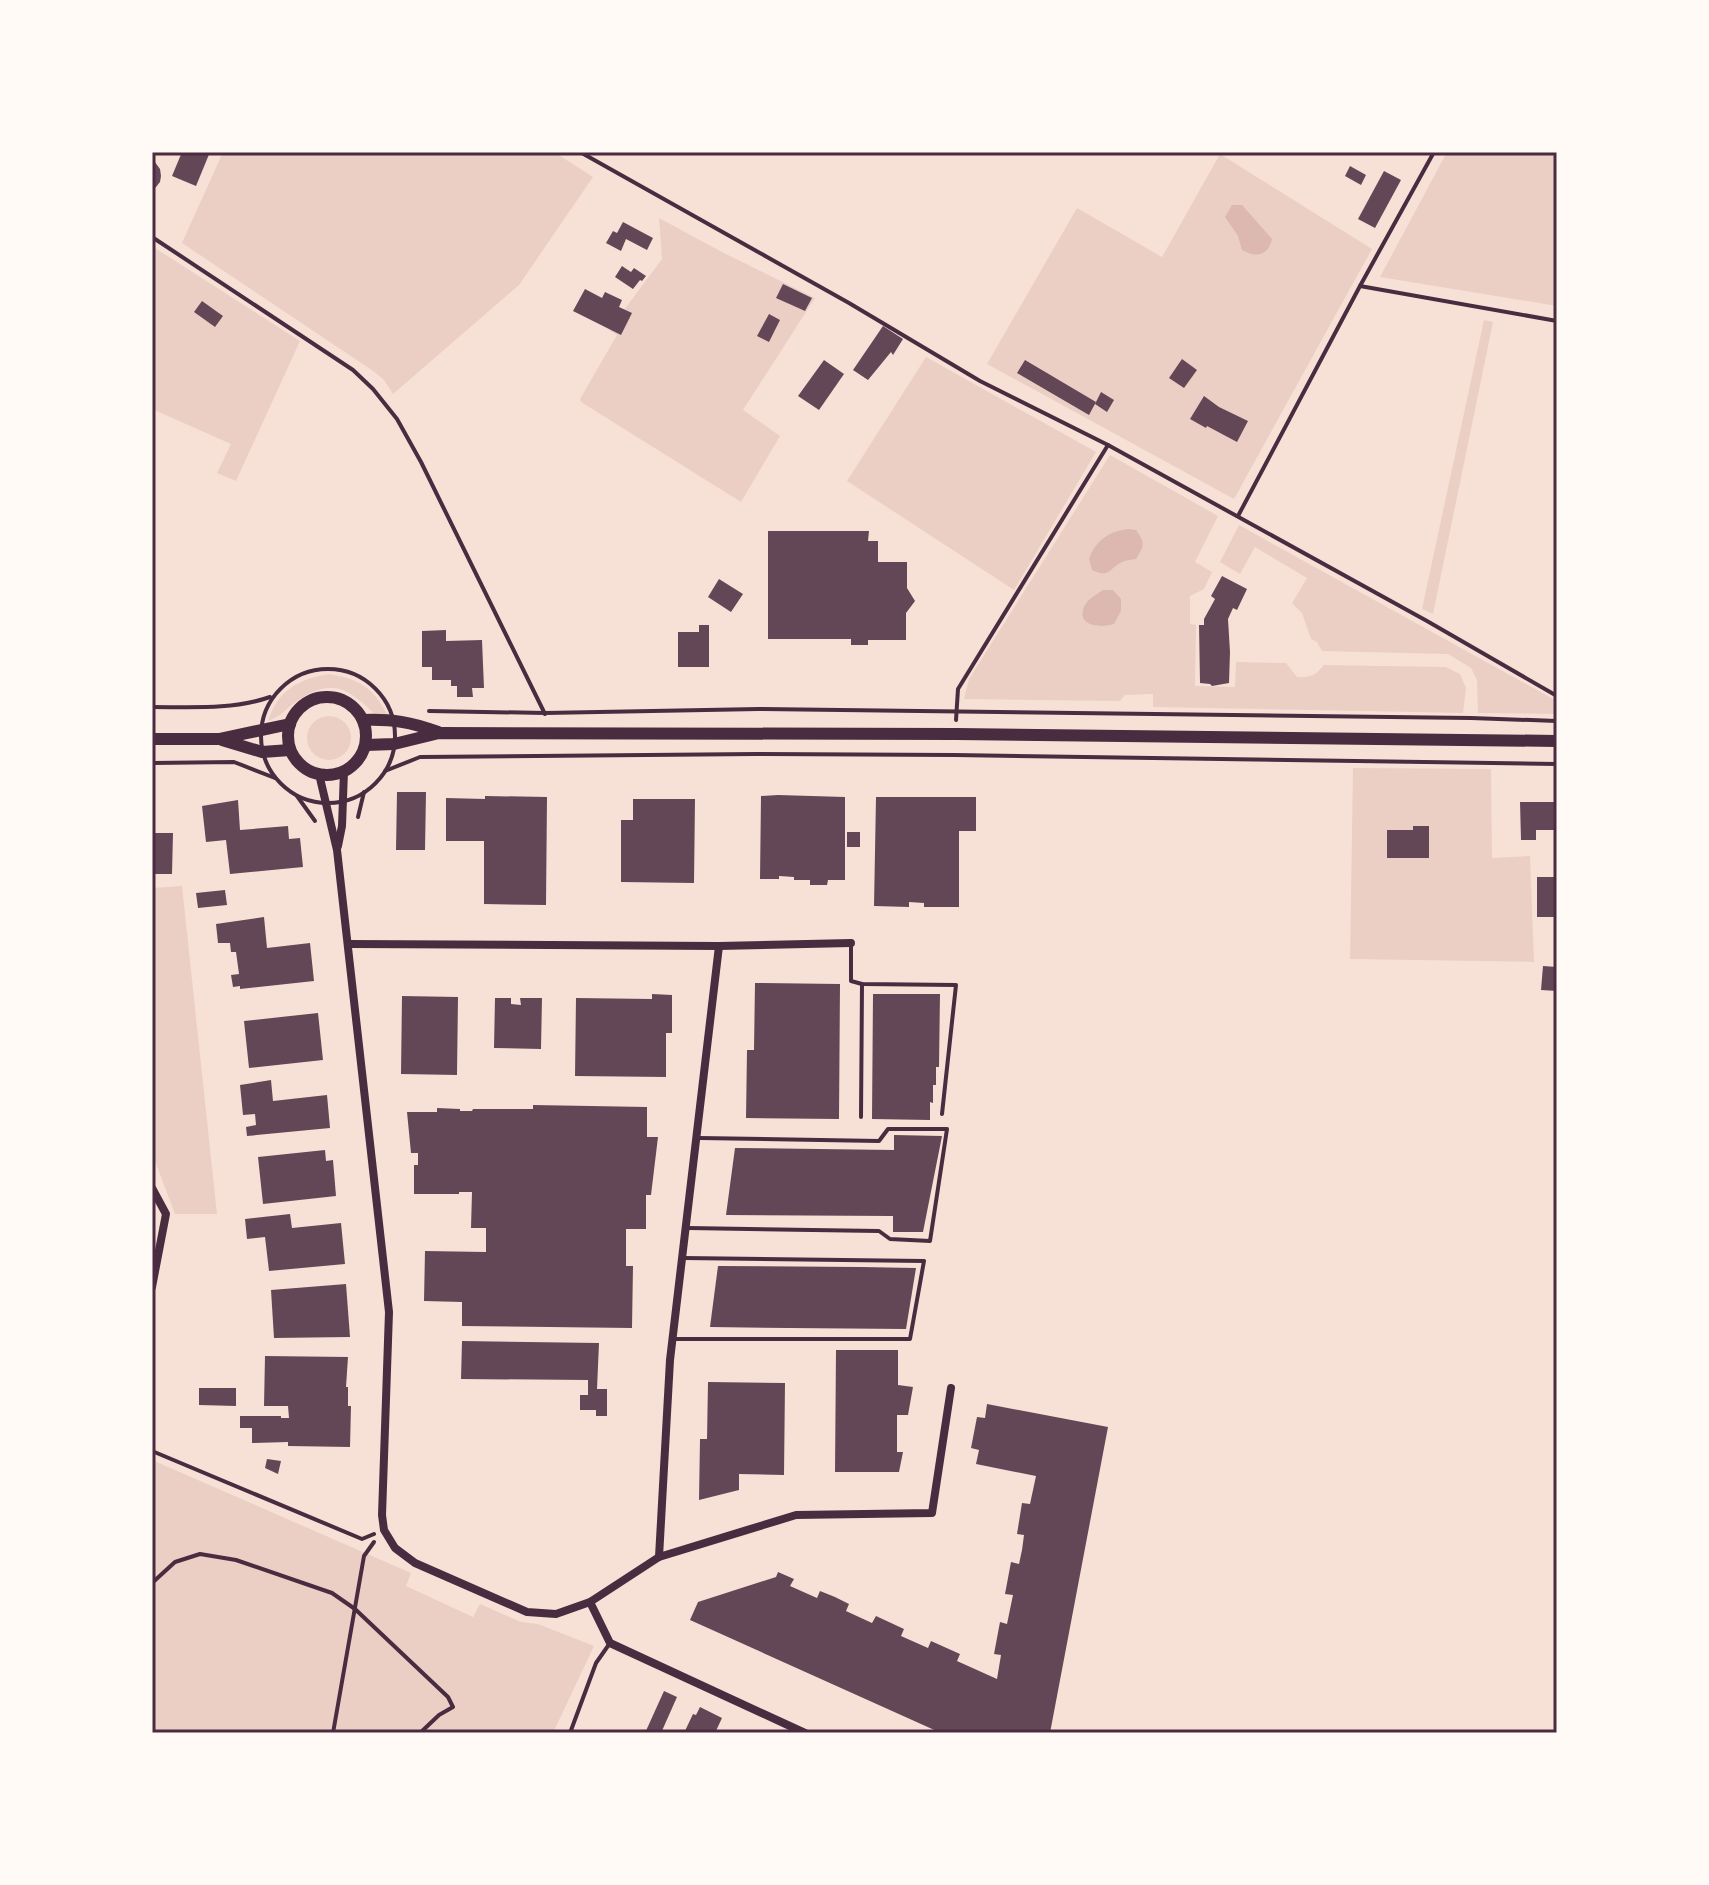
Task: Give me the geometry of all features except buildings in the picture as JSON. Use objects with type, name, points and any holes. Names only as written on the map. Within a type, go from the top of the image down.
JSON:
[{"type":"main road","points":[[319,697],[345,701],[356,709],[363,720],[367,733],[366,745],[354,765],[344,771],[333,775],[307,770],[290,750],[290,724],[296,712],[319,697]]},
{"type":"main road","points":[[363,720],[393,719],[439,733]]},
{"type":"main road","points":[[152,739],[219,739],[290,724]]},
{"type":"main road","points":[[366,745],[394,744],[439,733],[956,734],[1557,741]]},
{"type":"main road","points":[[219,739],[262,752],[290,750]]},
{"type":"street","points":[[337,850],[342,826],[344,771]]},
{"type":"street","points":[[319,774],[337,850],[389,1312],[382,1515],[384,1530],[395,1548],[415,1563],[527,1612],[556,1614],[590,1602],[659,1557],[796,1515],[932,1513],[951,1388]]},
{"type":"street","points":[[348,944],[719,946],[851,943]]},
{"type":"street","points":[[659,1557],[672,1339],[719,946]]},
{"type":"street","points":[[152,1188],[166,1214],[152,1287]]},
{"type":"street","points":[[590,1602],[610,1643],[805,1733]]},
{"type":"lane","points":[[851,943],[851,981],[862,984],[956,985],[942,1114]]},
{"type":"lane","points":[[861,1117],[862,984]]},
{"type":"lane","points":[[686,1228],[879,1231],[890,1239],[930,1241],[947,1129],[888,1129],[879,1141],[696,1138]]},
{"type":"lane","points":[[672,1339],[910,1339],[924,1261],[682,1258]]},
{"type":"lane","points":[[570,1733],[596,1663],[610,1643]]},
{"type":"path","points":[[580,152],[849,303],[980,381],[1108,445],[1557,696]]},
{"type":"path","points":[[1238,517],[1434,152]]},
{"type":"path","points":[[152,237],[353,370],[373,389],[397,419],[421,462],[545,713]]},
{"type":"path","points":[[1360,286],[1557,321]]},
{"type":"path","points":[[954,755],[958,689],[1108,445]]},
{"type":"path","points":[[340,669],[368,681],[387,704],[393,719],[393,753],[385,771],[364,792],[343,801],[315,802],[297,796],[275,778],[262,752],[260,737],[263,716],[273,696],[296,676],[310,671],[340,669]]},
{"type":"path","points":[[152,707],[236,705],[255,703],[273,696]]},
{"type":"path","points":[[430,711],[545,713],[759,709],[1557,721]]},
{"type":"path","points":[[385,771],[420,757],[756,754],[1557,764]]},
{"type":"path","points":[[152,763],[234,762],[275,778]]},
{"type":"path","points":[[152,1451],[362,1539],[384,1530]]},
{"type":"path","points":[[333,1733],[364,1556],[384,1530]]},
{"type":"path","points":[[152,1583],[175,1562],[200,1554],[236,1560],[332,1593],[355,1609],[448,1697],[453,1707],[420,1733]]},
{"type":"shaded area","points":[[223,152],[554,152],[593,177],[519,285],[393,394],[373,371],[182,243]]},
{"type":"shaded area","points":[[1447,152],[1557,152],[1557,306],[1380,277]]},
{"type":"shaded area","points":[[1220,154],[1372,249],[1234,499],[987,364],[1077,208],[1162,257]]},
{"type":"shaded area","points":[[1232,205],[1242,205],[1272,239],[1268,249],[1261,254],[1242,250],[1238,236],[1225,217]]},
{"type":"shaded area","points":[[659,218],[815,298],[743,410],[780,436],[741,502],[580,399],[617,335],[609,330],[662,259]]},
{"type":"shaded area","points":[[152,246],[300,341],[236,481],[217,473],[231,444],[152,409]]},
{"type":"shaded area","points":[[1484,320],[1493,322],[1433,614],[1422,609]]},
{"type":"shaded area","points":[[926,357],[1096,452],[1014,590],[847,481]]},
{"type":"shaded area","points":[[1110,455],[1218,516],[1195,562],[1212,572],[1204,589],[1190,596],[1190,624],[1196,625],[1195,686],[1235,687],[1236,662],[1286,663],[1297,677],[1312,675],[1324,665],[1446,667],[1460,674],[1466,688],[1463,713],[1153,707],[1153,694],[1125,695],[1120,701],[964,699],[969,679]]},
{"type":"shaded area","points":[[1239,525],[1557,701],[1557,714],[1478,713],[1477,680],[1471,668],[1448,654],[1322,651],[1311,639],[1302,613],[1292,603],[1307,578],[1255,547],[1240,574],[1220,562]]},
{"type":"shaded area","points":[[1136,530],[1142,541],[1136,559],[1122,562],[1106,573],[1092,570],[1089,559],[1099,542],[1109,534]]},
{"type":"shaded area","points":[[1103,590],[1113,590],[1121,599],[1121,611],[1114,624],[1103,626],[1087,622],[1082,614],[1089,599]]},
{"type":"shaded area","points":[[329,674],[365,686],[388,716],[377,716],[348,692],[329,688],[308,695],[268,721],[278,701],[291,688],[308,679]]},
{"type":"shaded area","points":[[329,716],[345,722],[351,738],[345,754],[329,760],[313,754],[307,738],[313,722]]},
{"type":"shaded area","points":[[1353,768],[1491,769],[1492,858],[1530,856],[1534,962],[1350,959]]},
{"type":"shaded area","points":[[182,886],[217,1214],[175,1214],[152,1153],[152,888]]},
{"type":"shaded area","points":[[152,1460],[411,1573],[406,1586],[473,1617],[480,1604],[521,1622],[538,1624],[594,1646],[553,1733],[152,1733]]}]
